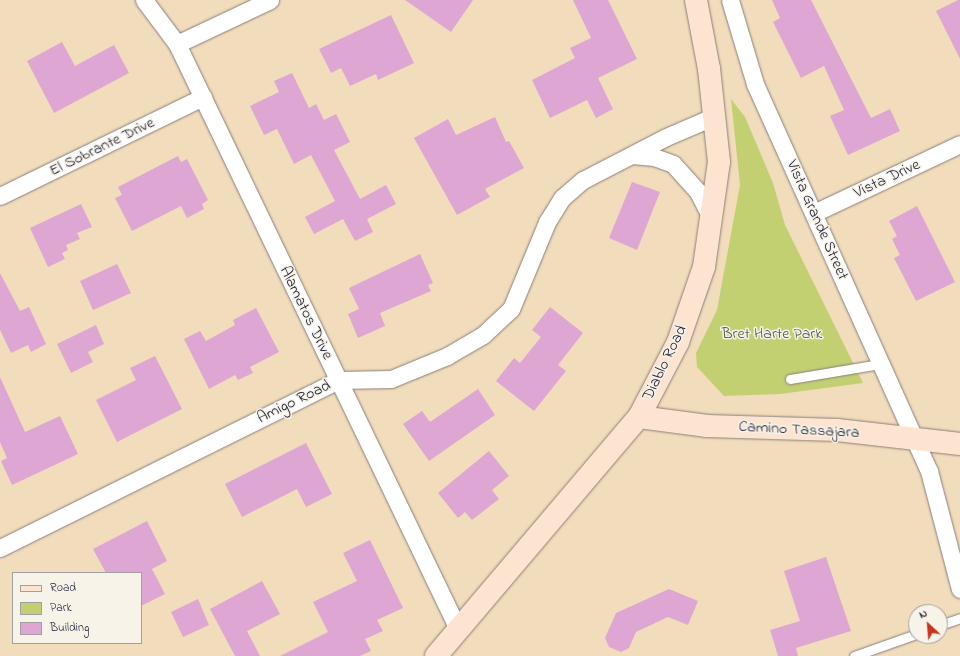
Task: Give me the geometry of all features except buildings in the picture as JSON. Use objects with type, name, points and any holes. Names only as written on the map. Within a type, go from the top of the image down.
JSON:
[{"type":"street","name":"Alamatos Drive","points":[[144,0],[177,44],[459,631]]},
{"type":"street","points":[[177,44],[270,0]]},
{"type":"street","name":"Diablo Road","points":[[436,656],[459,631],[639,417],[678,342],[704,267],[719,162],[709,69],[696,0]]},
{"type":"street","name":"Vista Grande Street","points":[[730,0],[755,84],[814,213],[912,438],[929,471],[960,589]]},
{"type":"street","name":"El Sobrante Drive","points":[[0,196],[203,97]]},
{"type":"street","name":"Amigo Road","points":[[0,548],[339,380],[391,379],[447,356],[483,335],[511,309],[548,222],[562,198],[583,180],[715,116]]},
{"type":"street","name":"Vista Drive","points":[[814,213],[960,144]]},
{"type":"street","points":[[632,155],[654,157],[673,164],[698,192],[711,218]]},
{"type":"street","name":"Camino Tassajara","points":[[639,417],[707,426],[837,430],[960,444]]},
{"type":"lane","points":[[790,379],[880,364]]},
{"type":"lane","points":[[948,623],[960,618]]},
{"type":"lane","points":[[854,656],[908,637]]},
{"type":"green space","name":"Bret Harte Park","points":[[731,99],[745,117],[773,183],[785,225],[863,383],[780,394],[724,396],[697,367],[696,353],[717,310],[740,185]]}]
